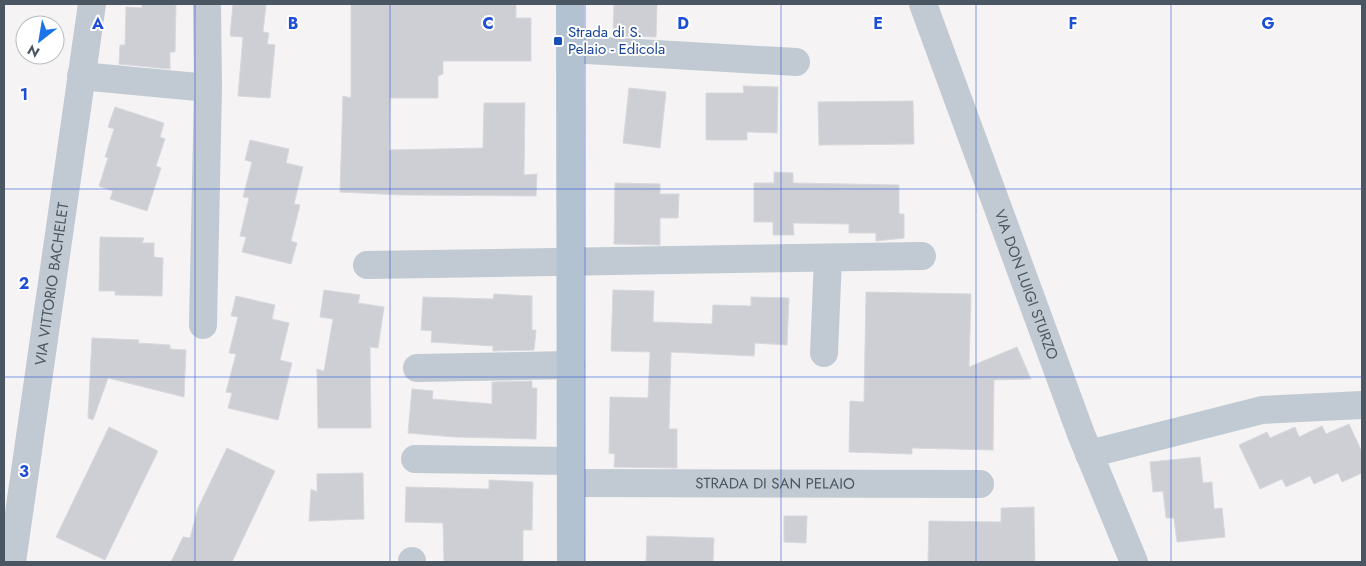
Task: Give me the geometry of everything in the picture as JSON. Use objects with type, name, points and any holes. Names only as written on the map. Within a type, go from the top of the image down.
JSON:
[{"type":"main road","points":[[570,4],[571,562]]},
{"type":"street","name":"VIA VITTORIO BACHELET","points":[[12,562],[92,4]]},
{"type":"street","points":[[203,325],[208,88],[207,4]]},
{"type":"street","name":"VIA DON LUIGI STURZO","points":[[923,4],[1089,454],[1134,562]]},
{"type":"street","points":[[570,50],[796,62]]},
{"type":"street","points":[[82,76],[208,88]]},
{"type":"street","points":[[367,265],[922,256]]},
{"type":"street","points":[[824,353],[828,258]]},
{"type":"street","points":[[416,368],[571,365]]},
{"type":"street","points":[[1089,454],[1262,410],[1362,405]]},
{"type":"street","name":"STRADA DI SAN PELAIO","points":[[415,459],[571,472],[980,484]]},
{"type":"building","points":[[142,4],[176,4],[175,52],[170,52],[170,69],[119,64],[120,45],[125,45],[126,7],[142,8]]},
{"type":"building","points":[[233,4],[266,4],[263,32],[269,33],[267,44],[275,45],[270,98],[238,96],[243,37],[230,36]]},
{"type":"building","points":[[351,4],[516,4],[516,18],[531,18],[531,61],[443,61],[443,74],[438,76],[438,98],[390,98],[389,150],[483,148],[484,103],[525,103],[524,175],[537,174],[536,196],[402,195],[340,192],[343,96],[351,98]]},
{"type":"building","points":[[614,4],[657,4],[656,37],[613,36]]},
{"type":"building","points":[[743,86],[778,87],[777,133],[747,132],[747,140],[706,140],[706,93],[744,93]]},
{"type":"building","points":[[629,88],[666,92],[660,148],[623,143]]},
{"type":"building","points":[[913,101],[914,144],[819,145],[818,102]]},
{"type":"building","points":[[115,107],[164,123],[160,137],[165,139],[156,166],[161,168],[147,211],[110,199],[113,191],[99,186],[108,158],[105,157],[114,129],[108,127]]},
{"type":"building","points":[[250,140],[289,149],[286,163],[303,167],[294,204],[300,205],[291,241],[297,243],[291,264],[242,252],[246,237],[240,236],[249,198],[243,197],[252,162],[245,160]]},
{"type":"building","points":[[774,172],[793,173],[793,183],[899,185],[899,214],[904,214],[904,238],[876,241],[876,233],[849,233],[849,224],[793,223],[794,235],[773,235],[773,222],[754,222],[754,183],[774,183]]},
{"type":"building","points":[[615,183],[660,184],[660,194],[679,194],[678,218],[660,218],[660,245],[614,244]]},
{"type":"building","points":[[100,237],[144,238],[142,243],[154,243],[154,257],[163,258],[162,296],[115,295],[115,291],[99,291]]},
{"type":"building","points":[[324,290],[360,295],[358,303],[384,307],[378,348],[370,347],[371,428],[318,428],[317,369],[324,371],[333,319],[320,317]]},
{"type":"building","points":[[613,290],[654,291],[653,322],[712,324],[713,305],[751,306],[751,297],[789,298],[787,345],[755,343],[754,356],[671,352],[669,429],[677,429],[677,468],[614,467],[615,454],[609,453],[610,397],[648,398],[650,352],[611,351]]},
{"type":"building","points":[[866,292],[971,294],[969,367],[1017,347],[1031,379],[994,380],[993,450],[912,448],[912,454],[849,452],[850,401],[864,402]]},
{"type":"building","points":[[494,294],[532,296],[532,330],[536,330],[534,350],[493,351],[493,346],[431,342],[432,331],[421,330],[423,297],[493,299]]},
{"type":"building","points":[[236,296],[275,305],[272,319],[289,323],[280,360],[292,363],[278,420],[228,408],[232,393],[226,392],[236,354],[229,353],[238,317],[231,316]]},
{"type":"building","points":[[92,338],[139,340],[138,343],[170,345],[170,349],[186,350],[184,397],[108,378],[93,420],[88,418]]},
{"type":"building","points":[[532,381],[532,388],[537,388],[536,439],[454,437],[408,433],[412,389],[433,391],[432,399],[492,404],[492,382]]},
{"type":"building","points":[[1349,424],[1362,452],[1362,473],[1342,482],[1338,473],[1314,484],[1310,476],[1286,487],[1282,479],[1260,489],[1239,445],[1267,432],[1270,438],[1295,427],[1299,437],[1322,426],[1326,434]]},
{"type":"building","points":[[109,427],[158,451],[105,560],[56,537]]},
{"type":"building","points":[[227,448],[275,471],[232,562],[171,562],[183,537],[190,538],[198,508]]},
{"type":"building","points":[[1200,457],[1203,483],[1212,482],[1214,509],[1222,508],[1225,537],[1177,542],[1174,518],[1166,518],[1163,491],[1153,492],[1150,462]]},
{"type":"building","points":[[363,473],[364,519],[309,521],[311,489],[317,492],[317,474]]},
{"type":"building","points":[[489,480],[533,482],[532,530],[523,530],[523,562],[444,562],[443,523],[405,522],[406,487],[489,489]]},
{"type":"building","points":[[1034,507],[1035,562],[928,562],[929,521],[1001,522],[1001,508]]},
{"type":"building","points":[[784,516],[807,516],[806,543],[784,542]]},
{"type":"building","points":[[647,536],[714,538],[713,562],[646,562]]},
{"type":"place","name":"Strada di S. Pelaio - Edicola","points":[[558,41]]}]
